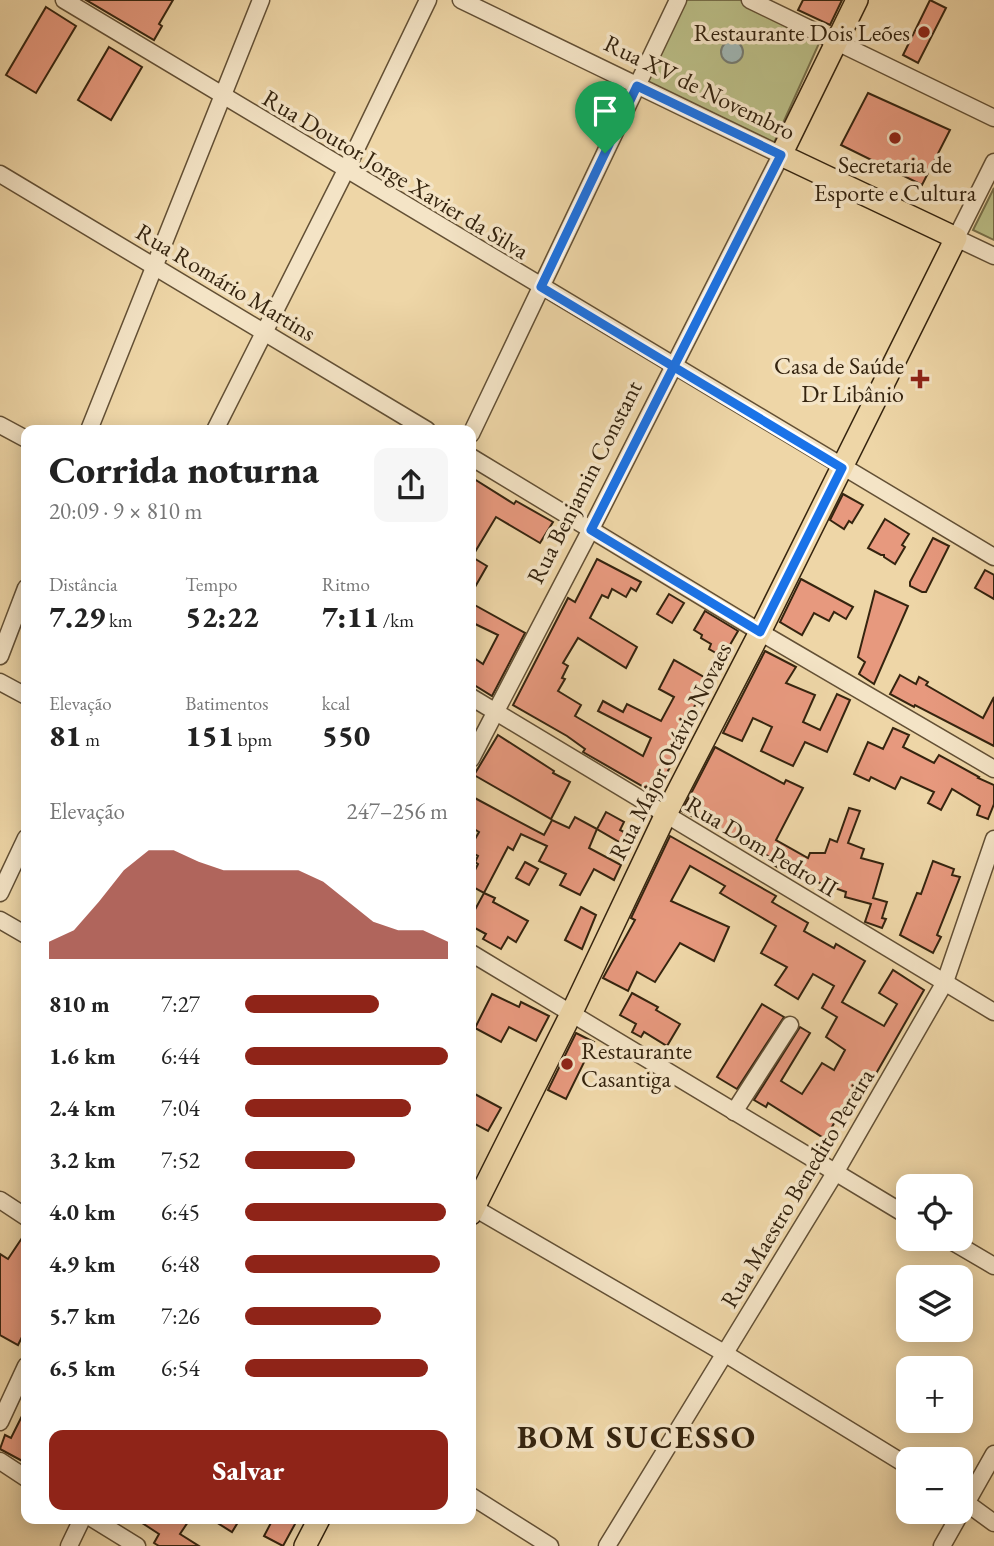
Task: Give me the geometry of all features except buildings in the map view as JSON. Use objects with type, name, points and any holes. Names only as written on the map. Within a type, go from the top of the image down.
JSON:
[{"type":"main road","name":"Rua Benjamin Constant","points":[[781,155],[857,0]]},
{"type":"main road","name":"Rua XV de Novembro","points":[[781,155],[956,238]]},
{"type":"main road","name":"Rua Major Otávio Novaes","points":[[476,1201],[572,1012],[666,814],[760,632],[956,238]]},
{"type":"main road","points":[[305,1546],[316,1524]]},
{"type":"street","name":"Rua Doutor Jorge Xavier da Silva","points":[[64,0],[994,557]]},
{"type":"street","points":[[91,425],[261,0]]},
{"type":"street","points":[[217,425],[428,0]]},
{"type":"street","name":"Rua XV de Novembro","points":[[461,0],[781,155]]},
{"type":"street","points":[[475,425],[678,0]]},
{"type":"street","points":[[750,0],[994,118]]},
{"type":"street","name":"Rua Benjamin Constant","points":[[476,749],[591,530],[781,155]]},
{"type":"street","points":[[994,162],[956,238],[994,256]]},
{"type":"street","name":"Rua Romário Martins","points":[[0,174],[419,425]]},
{"type":"street","points":[[0,425],[21,436]]},
{"type":"street","points":[[476,460],[760,632],[994,769]]},
{"type":"street","points":[[0,656],[21,601]]},
{"type":"street","points":[[0,682],[21,693]]},
{"type":"street","name":"Rua Dom Pedro II","points":[[476,700],[994,1012]]},
{"type":"street","name":"Rua Maestro Benedito Pereira","points":[[607,1546],[835,1173],[945,982],[994,839]]},
{"type":"street","points":[[0,893],[21,849]]},
{"type":"street","points":[[0,920],[21,932]]},
{"type":"street","points":[[476,956],[896,1209]]},
{"type":"street","points":[[734,1112],[790,1025]]},
{"type":"street","points":[[1,1205],[21,1215]]},
{"type":"street","points":[[476,1211],[724,1353],[896,1459]]},
{"type":"street","points":[[968,1251],[994,1266]]},
{"type":"street","points":[[0,1422],[21,1377]]},
{"type":"street","points":[[973,1487],[994,1454]]},
{"type":"street","points":[[0,1461],[21,1475]]},
{"type":"street","points":[[476,1499],[550,1546]]},
{"type":"street","points":[[973,1508],[994,1523]]},
{"type":"street","points":[[69,1546],[80,1524]]},
{"type":"street","points":[[101,1524],[137,1546]]},
{"type":"street","points":[[942,1546],[953,1524]]},
{"type":"green space","points":[[681,0],[742,0],[821,39],[774,143],[641,85]]},
{"type":"green space","points":[[994,188],[994,240],[973,230]]},
{"type":"water","points":[[728,41],[736,41],[743,48],[743,56],[736,63],[728,63],[721,56],[721,48]]},
{"type":"place","name":"Restaurante Dois Leões","points":[[924,32]]},
{"type":"place","name":"Secretaria de Esporte e Cultura","points":[[895,138]]},
{"type":"place","name":"Casa de Saúde Dr Libânio","points":[[920,379]]},
{"type":"place","name":"Restaurante Casantiga","points":[[567,1064]]},
{"type":"district","name":"BOM SUCESSO","points":[[637,1437]]},
{"type":"route","points":[[605,153],[541,287],[673,366],[842,468],[760,632],[591,530],[673,366],[781,155],[637,86],[605,153]]}]
